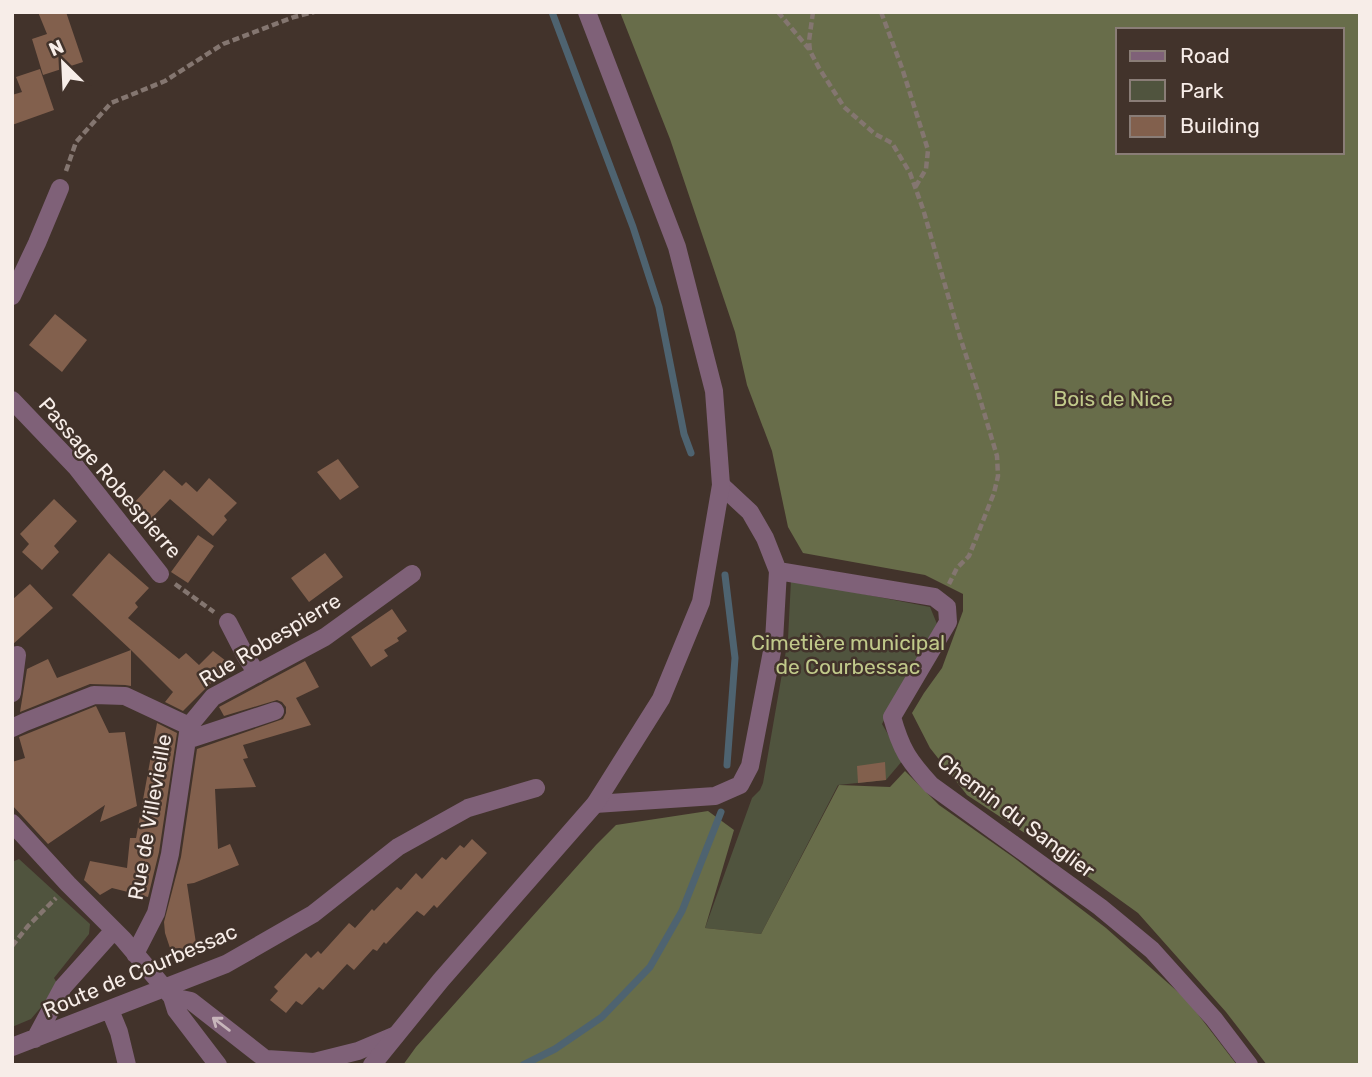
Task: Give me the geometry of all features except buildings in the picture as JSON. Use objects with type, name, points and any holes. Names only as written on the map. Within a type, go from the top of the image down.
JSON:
[{"type":"street","points":[[372,1065],[477,938],[595,804],[661,699],[701,602],[721,485],[714,391],[677,247],[587,12]]},
{"type":"street","points":[[12,296],[60,188]]},
{"type":"street","name":"Passage Robespierre","points":[[12,400],[76,467],[160,574]]},
{"type":"street","points":[[595,804],[715,796],[740,785],[750,766],[774,641],[778,571],[765,538],[750,512],[721,485]]},
{"type":"street","points":[[778,571],[934,597],[942,603]]},
{"type":"street","name":"Rue Robespierre","points":[[188,733],[213,697],[325,637],[412,573]]},
{"type":"street","name":"Chemin du Sanglier","points":[[942,603],[947,607],[948,622],[892,717],[899,741],[912,765],[931,785],[1100,907],[1152,950],[1214,1019],[1249,1065]]},
{"type":"street","points":[[228,622],[257,674]]},
{"type":"street","points":[[12,693],[17,655]]},
{"type":"street","points":[[12,728],[94,695],[125,696],[188,733],[275,711]]},
{"type":"street","name":"Rue de Villevieille","points":[[135,954],[156,913],[170,854],[188,733]]},
{"type":"street","name":"Route de Courbessac","points":[[12,1047],[110,1010],[168,992],[226,964],[313,914],[398,847],[468,808],[536,788]]},
{"type":"street","points":[[12,823],[114,930],[168,992],[176,1010],[218,1065]]},
{"type":"street","points":[[35,1039],[63,987],[114,930]]},
{"type":"street","points":[[168,992],[191,1001],[270,1062],[314,1062],[358,1051],[396,1035]]},
{"type":"street","points":[[110,1010],[119,1032],[127,1065]]},
{"type":"path","points":[[60,188],[76,142],[111,103],[165,81],[223,44],[314,12]]},
{"type":"path","points":[[778,12],[810,51],[844,107],[876,134],[892,143],[910,173],[997,456],[998,476],[994,493],[969,556],[957,568],[942,603]]},
{"type":"path","points":[[810,51],[813,12]]},
{"type":"path","points":[[881,12],[928,150],[926,169],[915,187]]},
{"type":"path","name":"Passage Robespierre","points":[[160,574],[228,622]]},
{"type":"path","points":[[12,946],[68,884]]},
{"type":"green space","name":"Bois de Nice","points":[[620,12],[1360,12],[1360,1065],[1267,1065],[1226,1012],[1138,913],[1052,851],[967,795],[930,748],[912,713],[942,668],[963,611],[963,594],[925,575],[803,553],[788,527],[772,451],[747,385],[735,332],[670,139]]},
{"type":"green space","name":"Cimetière municipal de Courbessac","points":[[791,580],[930,607],[937,624],[882,724],[903,760],[886,780],[838,785],[761,934],[705,928],[752,798],[763,783],[788,639]]},
{"type":"green space","points":[[905,771],[939,805],[1106,928],[1187,1000],[1237,1065],[403,1065],[416,1047],[616,825],[708,811],[734,830],[705,928],[761,934],[839,785],[890,787]]},
{"type":"green space","points":[[19,859],[90,924],[89,934],[54,978],[58,985],[48,999],[31,1019],[12,1027],[12,862]]},
{"type":"waterway","points":[[552,12],[633,227],[659,307],[684,434],[691,453]]},
{"type":"waterway","points":[[725,575],[735,658],[727,765]]},
{"type":"waterway","points":[[523,1065],[555,1049],[602,1017],[650,967],[682,911],[721,812]]}]
